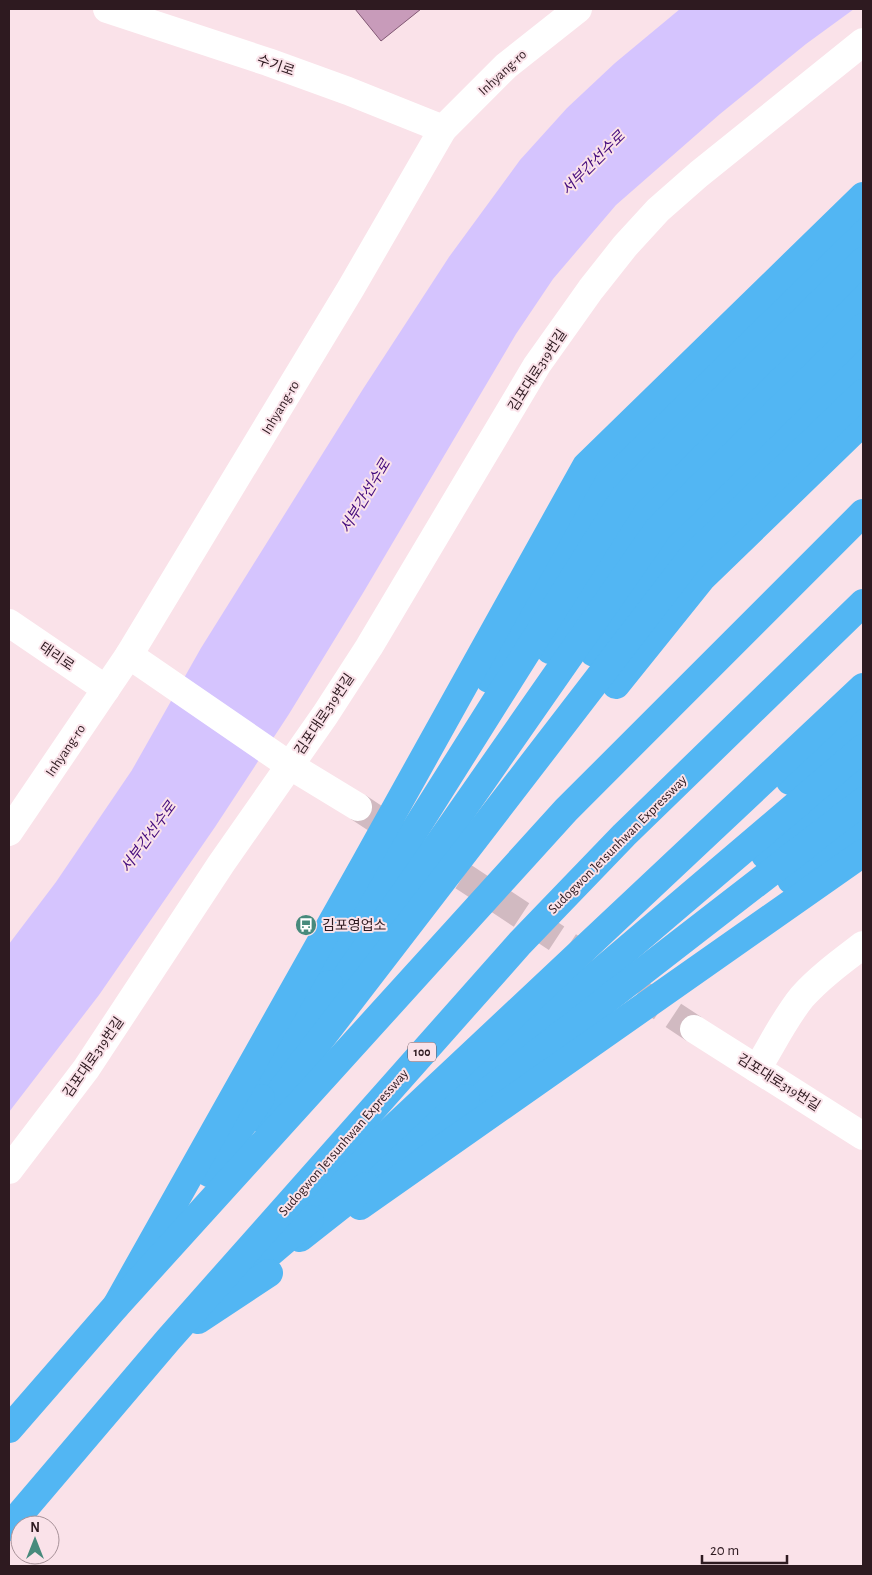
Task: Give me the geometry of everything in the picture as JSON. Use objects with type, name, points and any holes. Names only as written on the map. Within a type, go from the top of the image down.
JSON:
[{"type":"highway","points":[[116,1306],[586,466],[863,196]]},
{"type":"highway","points":[[116,1306],[608,478],[863,229]]},
{"type":"highway","points":[[116,1306],[625,496],[863,262]]},
{"type":"highway","points":[[116,1306],[640,514],[863,294]]},
{"type":"highway","points":[[116,1306],[658,530],[863,328]]},
{"type":"highway","points":[[116,1306],[672,546],[863,360]]},
{"type":"highway","points":[[116,1306],[690,559],[863,393]]},
{"type":"highway","points":[[116,1306],[702,578],[863,422]]},
{"type":"highway","points":[[9,1429],[116,1306],[566,810],[863,513]]},
{"type":"highway","name":"Sudogwon Je1sunhwan Expressway","points":[[9,1528],[168,1340],[520,943],[624,835],[863,603]]},
{"type":"highway","points":[[168,1340],[863,687]]},
{"type":"highway","points":[[168,1340],[863,716]]},
{"type":"highway","points":[[168,1340],[863,748]]},
{"type":"highway","points":[[168,1340],[863,776]]},
{"type":"highway","points":[[168,1340],[863,801]]},
{"type":"highway","points":[[168,1340],[863,827]]},
{"type":"highway","points":[[168,1340],[863,853]]},
{"type":"highway","points":[[168,1340],[863,876]]},
{"type":"street","name":"수기로","points":[[107,9],[339,88],[443,129]]},
{"type":"street","name":"Inhyang-ro","points":[[9,832],[129,655],[331,322],[443,129],[506,66],[578,9]]},
{"type":"street","name":"김포대로319번길","points":[[9,1170],[86,1068],[289,765],[325,715],[369,647],[537,365],[591,289],[625,246],[658,210],[699,174],[863,42]]},
{"type":"street","name":"태리로","points":[[9,623],[106,689]]},
{"type":"street","points":[[129,655],[289,765]]},
{"type":"street","name":"김포대로319번길","points":[[289,765],[358,806]]},
{"type":"street","points":[[758,1069],[788,1016],[803,997],[821,978],[863,945]]},
{"type":"street","name":"김포대로319번길","points":[[694,1029],[863,1136]]},
{"type":"water","name":"서부간선수로","points":[[680,9],[854,9],[806,44],[720,114],[616,205],[553,279],[516,334],[289,714],[215,827],[99,995],[9,1112],[9,944],[56,882],[132,770],[201,648],[363,389],[449,257],[520,160],[567,108],[615,63]]},
{"type":"building","points":[[355,9],[421,9],[381,41]]},
{"type":"tunnel","points":[[358,807],[694,1029]]},
{"type":"place","name":"김포영업소","points":[[306,925]]}]
